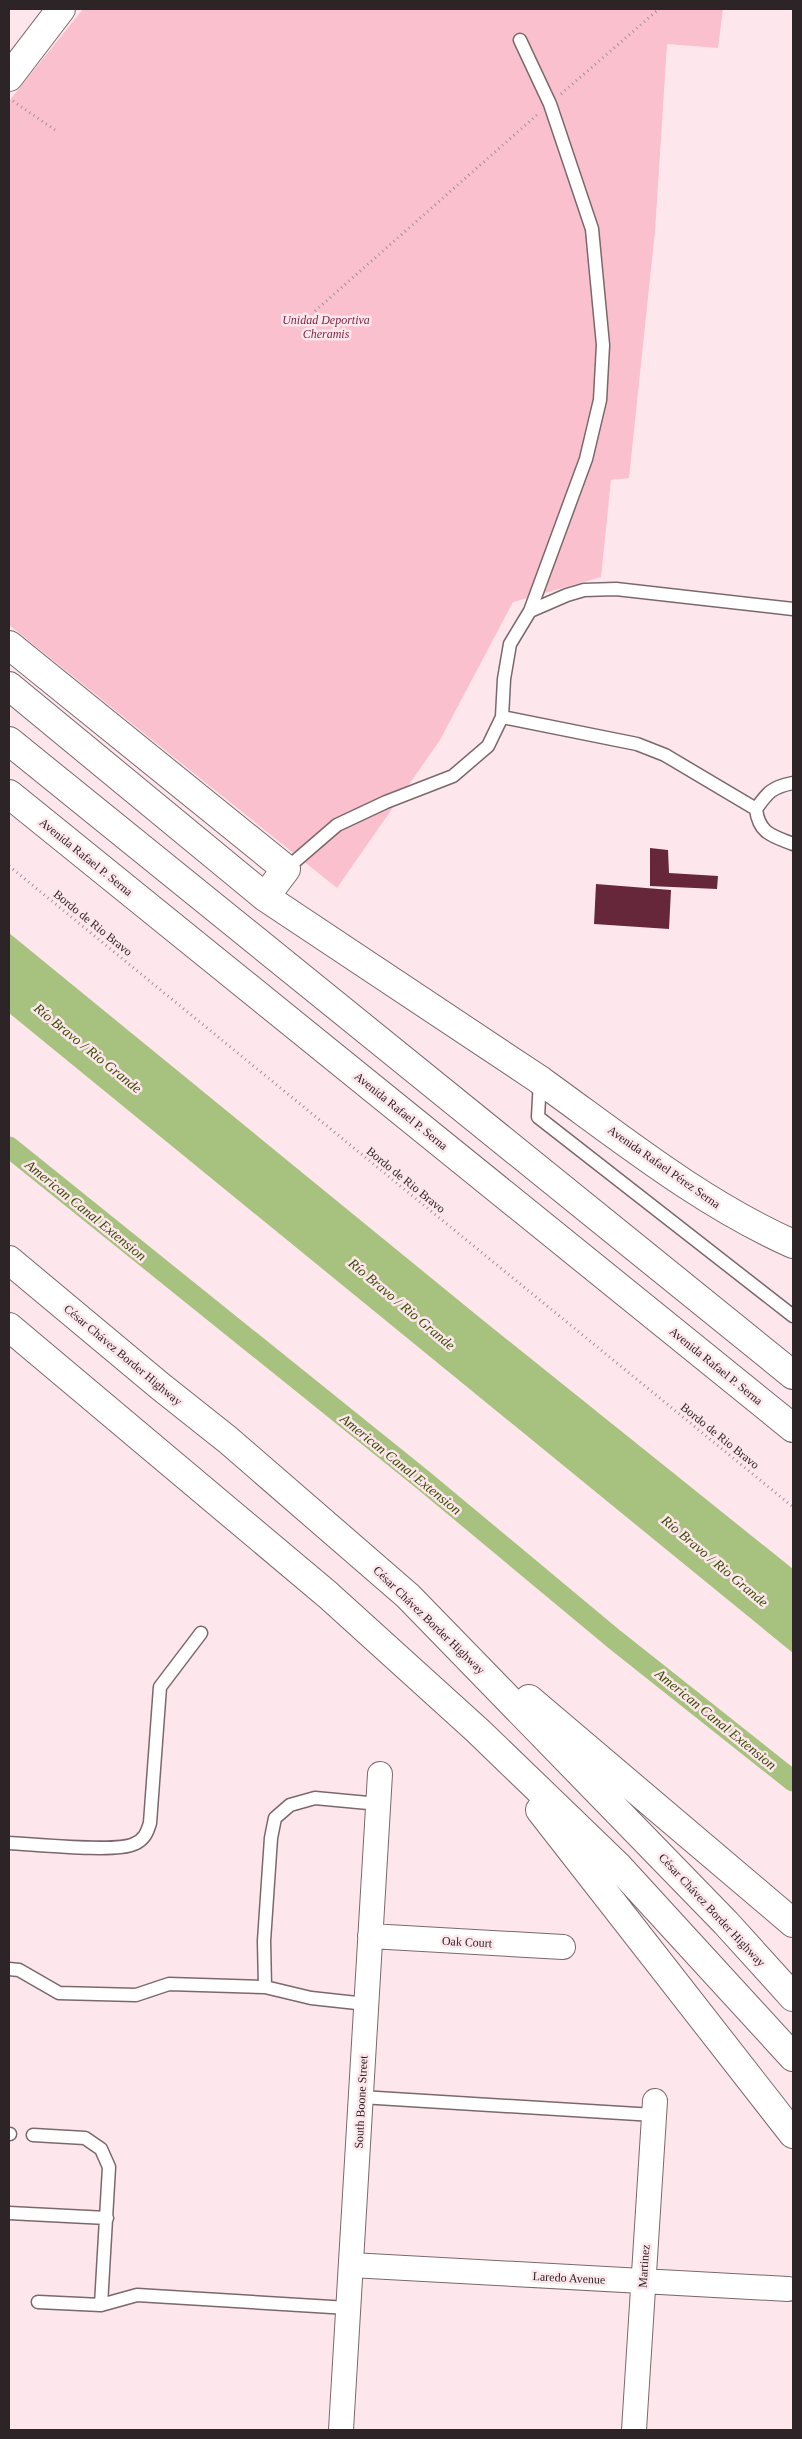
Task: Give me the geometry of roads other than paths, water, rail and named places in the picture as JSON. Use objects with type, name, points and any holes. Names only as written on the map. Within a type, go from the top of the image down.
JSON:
[{"type":"main road","points":[[10,88],[61,9]]},
{"type":"main road","points":[[9,645],[286,869],[265,897]]},
{"type":"main road","name":"Avenida Rafael Pérez Serna","points":[[9,686],[265,897],[540,1080],[691,1188],[744,1221],[793,1244]]},
{"type":"main road","points":[[9,741],[793,1375]]},
{"type":"main road","name":"Avenida Rafael P. Serna","points":[[9,794],[793,1428]]},
{"type":"main road","name":"César Chávez Border Highway","points":[[9,1260],[152,1380],[228,1440],[408,1596],[726,1923],[793,1997]]},
{"type":"main road","points":[[9,1327],[328,1595],[477,1730],[617,1865],[793,2057]]},
{"type":"main road","points":[[408,1596],[793,1923]]},
{"type":"main road","points":[[477,1730],[793,2134]]},
{"type":"street","name":"South Boone Street","points":[[341,2430],[380,1774]]},
{"type":"street","name":"Oak Court","points":[[370,1936],[563,1947]]},
{"type":"street","name":"Martinez","points":[[634,2430],[655,2108]]},
{"type":"street","name":"Laredo Avenue","points":[[351,2265],[788,2289]]},
{"type":"lane","points":[[286,869],[336,825],[386,802],[453,776],[488,746],[502,717],[504,679],[510,644],[530,611],[586,459],[600,400],[603,345],[592,228],[550,104],[520,40]]},
{"type":"lane","points":[[530,611],[567,595],[584,590],[616,589],[793,609]]},
{"type":"lane","points":[[502,717],[637,744],[665,755],[756,809]]},
{"type":"lane","points":[[793,783],[781,785],[767,792],[756,809],[758,822],[768,834],[793,844]]},
{"type":"lane","points":[[540,1080],[538,1117],[793,1316]]},
{"type":"lane","points":[[9,1843],[115,1848],[134,1845],[146,1836],[150,1823],[160,1687],[201,1633]]},
{"type":"lane","points":[[265,1987],[264,1941],[271,1838],[275,1818],[290,1805],[315,1798],[379,1804]]},
{"type":"lane","points":[[9,1969],[18,1970],[59,1993],[136,1995],[169,1984],[265,1987],[312,1998],[366,2004]]},
{"type":"lane","points":[[361,2097],[655,2108]]},
{"type":"lane","points":[[33,2135],[85,2138],[101,2149],[109,2167],[101,2305]]},
{"type":"lane","points":[[9,2213],[107,2218]]},
{"type":"lane","points":[[38,2302],[101,2305],[137,2295],[348,2308]]},
{"type":"water","name":"Río Bravo / Rio Grande","points":[[9,933],[479,1317],[793,1569],[793,1653],[9,1013]]},
{"type":"waterway","name":"American Canal Extension","points":[[9,1147],[423,1480],[614,1639],[793,1781]]},
{"type":"park label","name":"Unidad Deportiva Cheramis","points":[[326,327]]}]
